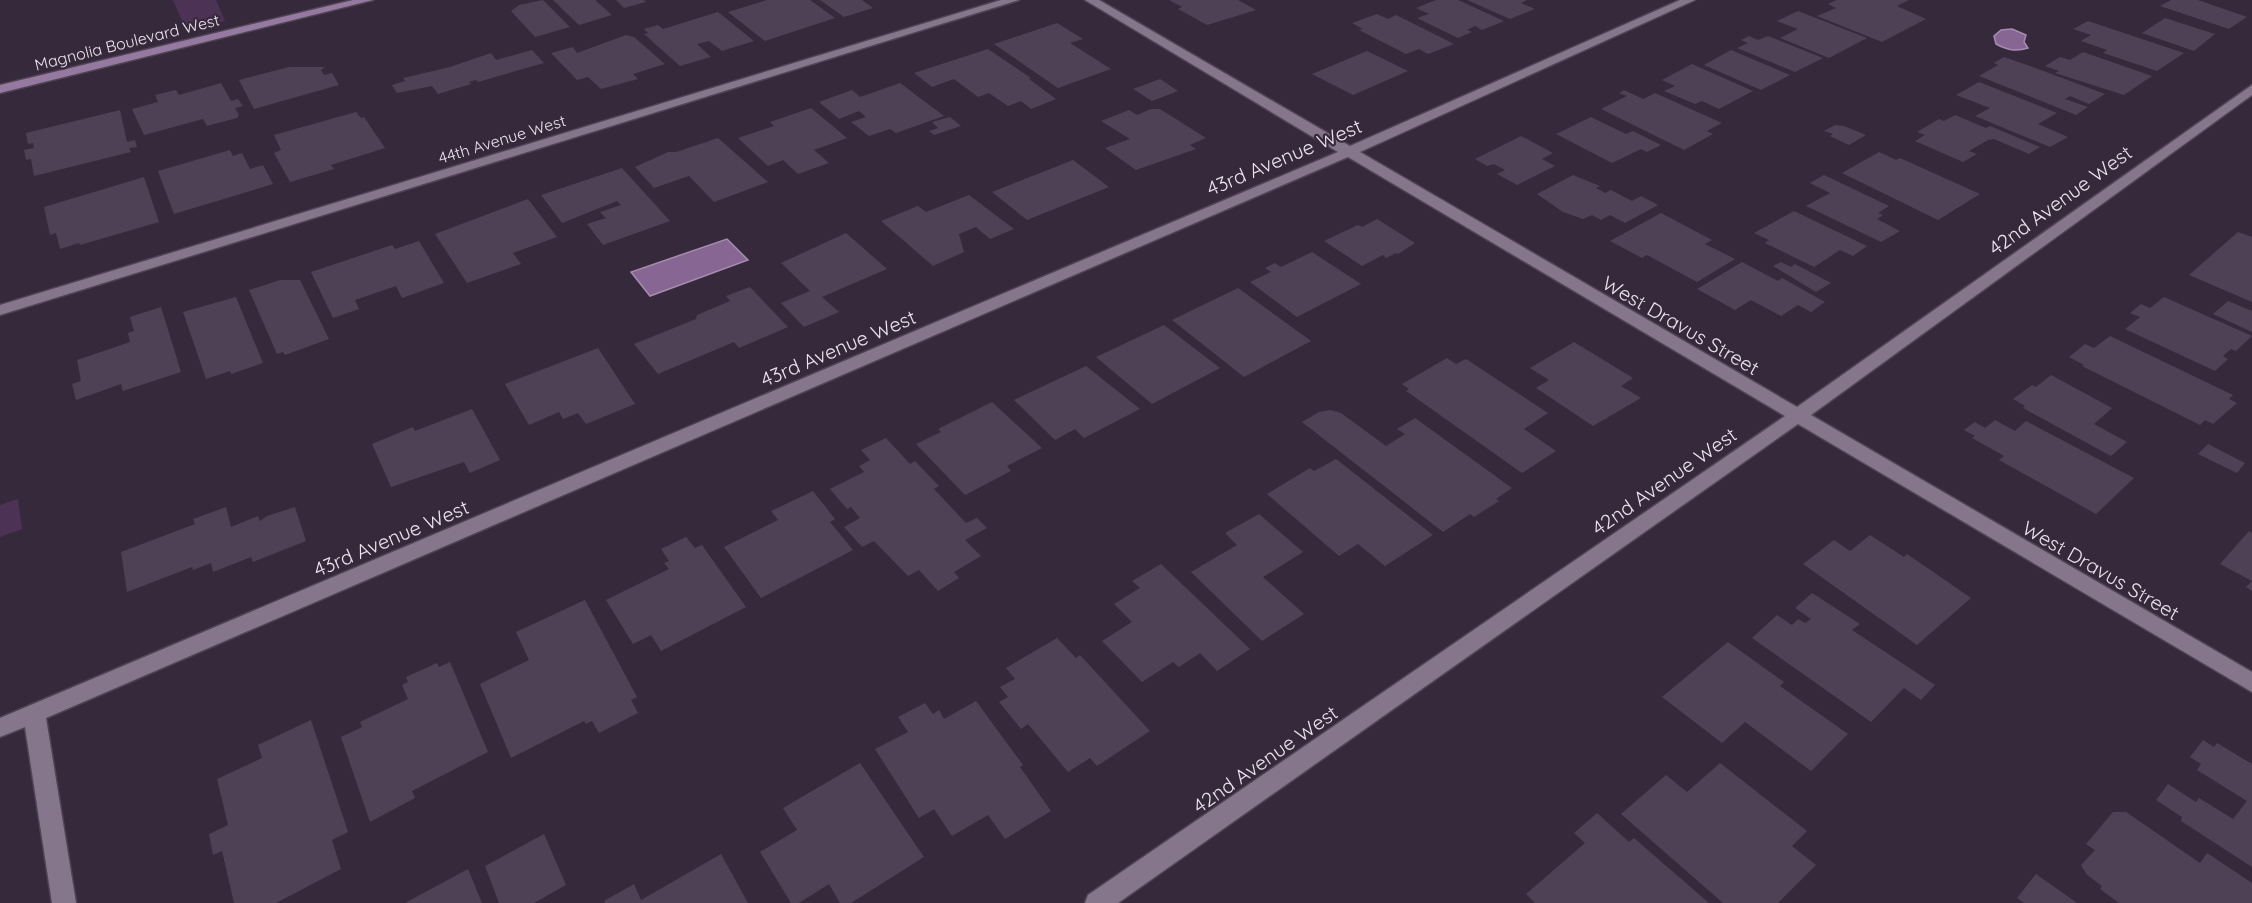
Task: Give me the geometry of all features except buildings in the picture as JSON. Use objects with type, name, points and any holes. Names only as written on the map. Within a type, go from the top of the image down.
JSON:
[{"type":"street","name":"Magnolia Boulevard West","points":[[0,89],[367,0]]},
{"type":"street","name":"44th Avenue West","points":[[0,310],[1014,0]]},
{"type":"street","name":"West Dravus Street","points":[[1090,0],[2252,683]]},
{"type":"street","name":"43rd Avenue West","points":[[0,728],[1348,153],[1689,0]]},
{"type":"street","name":"42nd Avenue West","points":[[1097,903],[1796,417],[2252,89]]},
{"type":"street","points":[[34,713],[64,903]]},
{"type":"shaded area","points":[[173,0],[216,0],[225,21],[186,30]]},
{"type":"shaded area","points":[[2012,29],[2026,35],[2024,42],[2028,48],[2012,50],[1996,44],[1994,36],[2001,30]]},
{"type":"shaded area","points":[[727,239],[748,260],[650,296],[631,272]]},
{"type":"shaded area","points":[[18,499],[22,529],[0,537],[0,505]]}]
